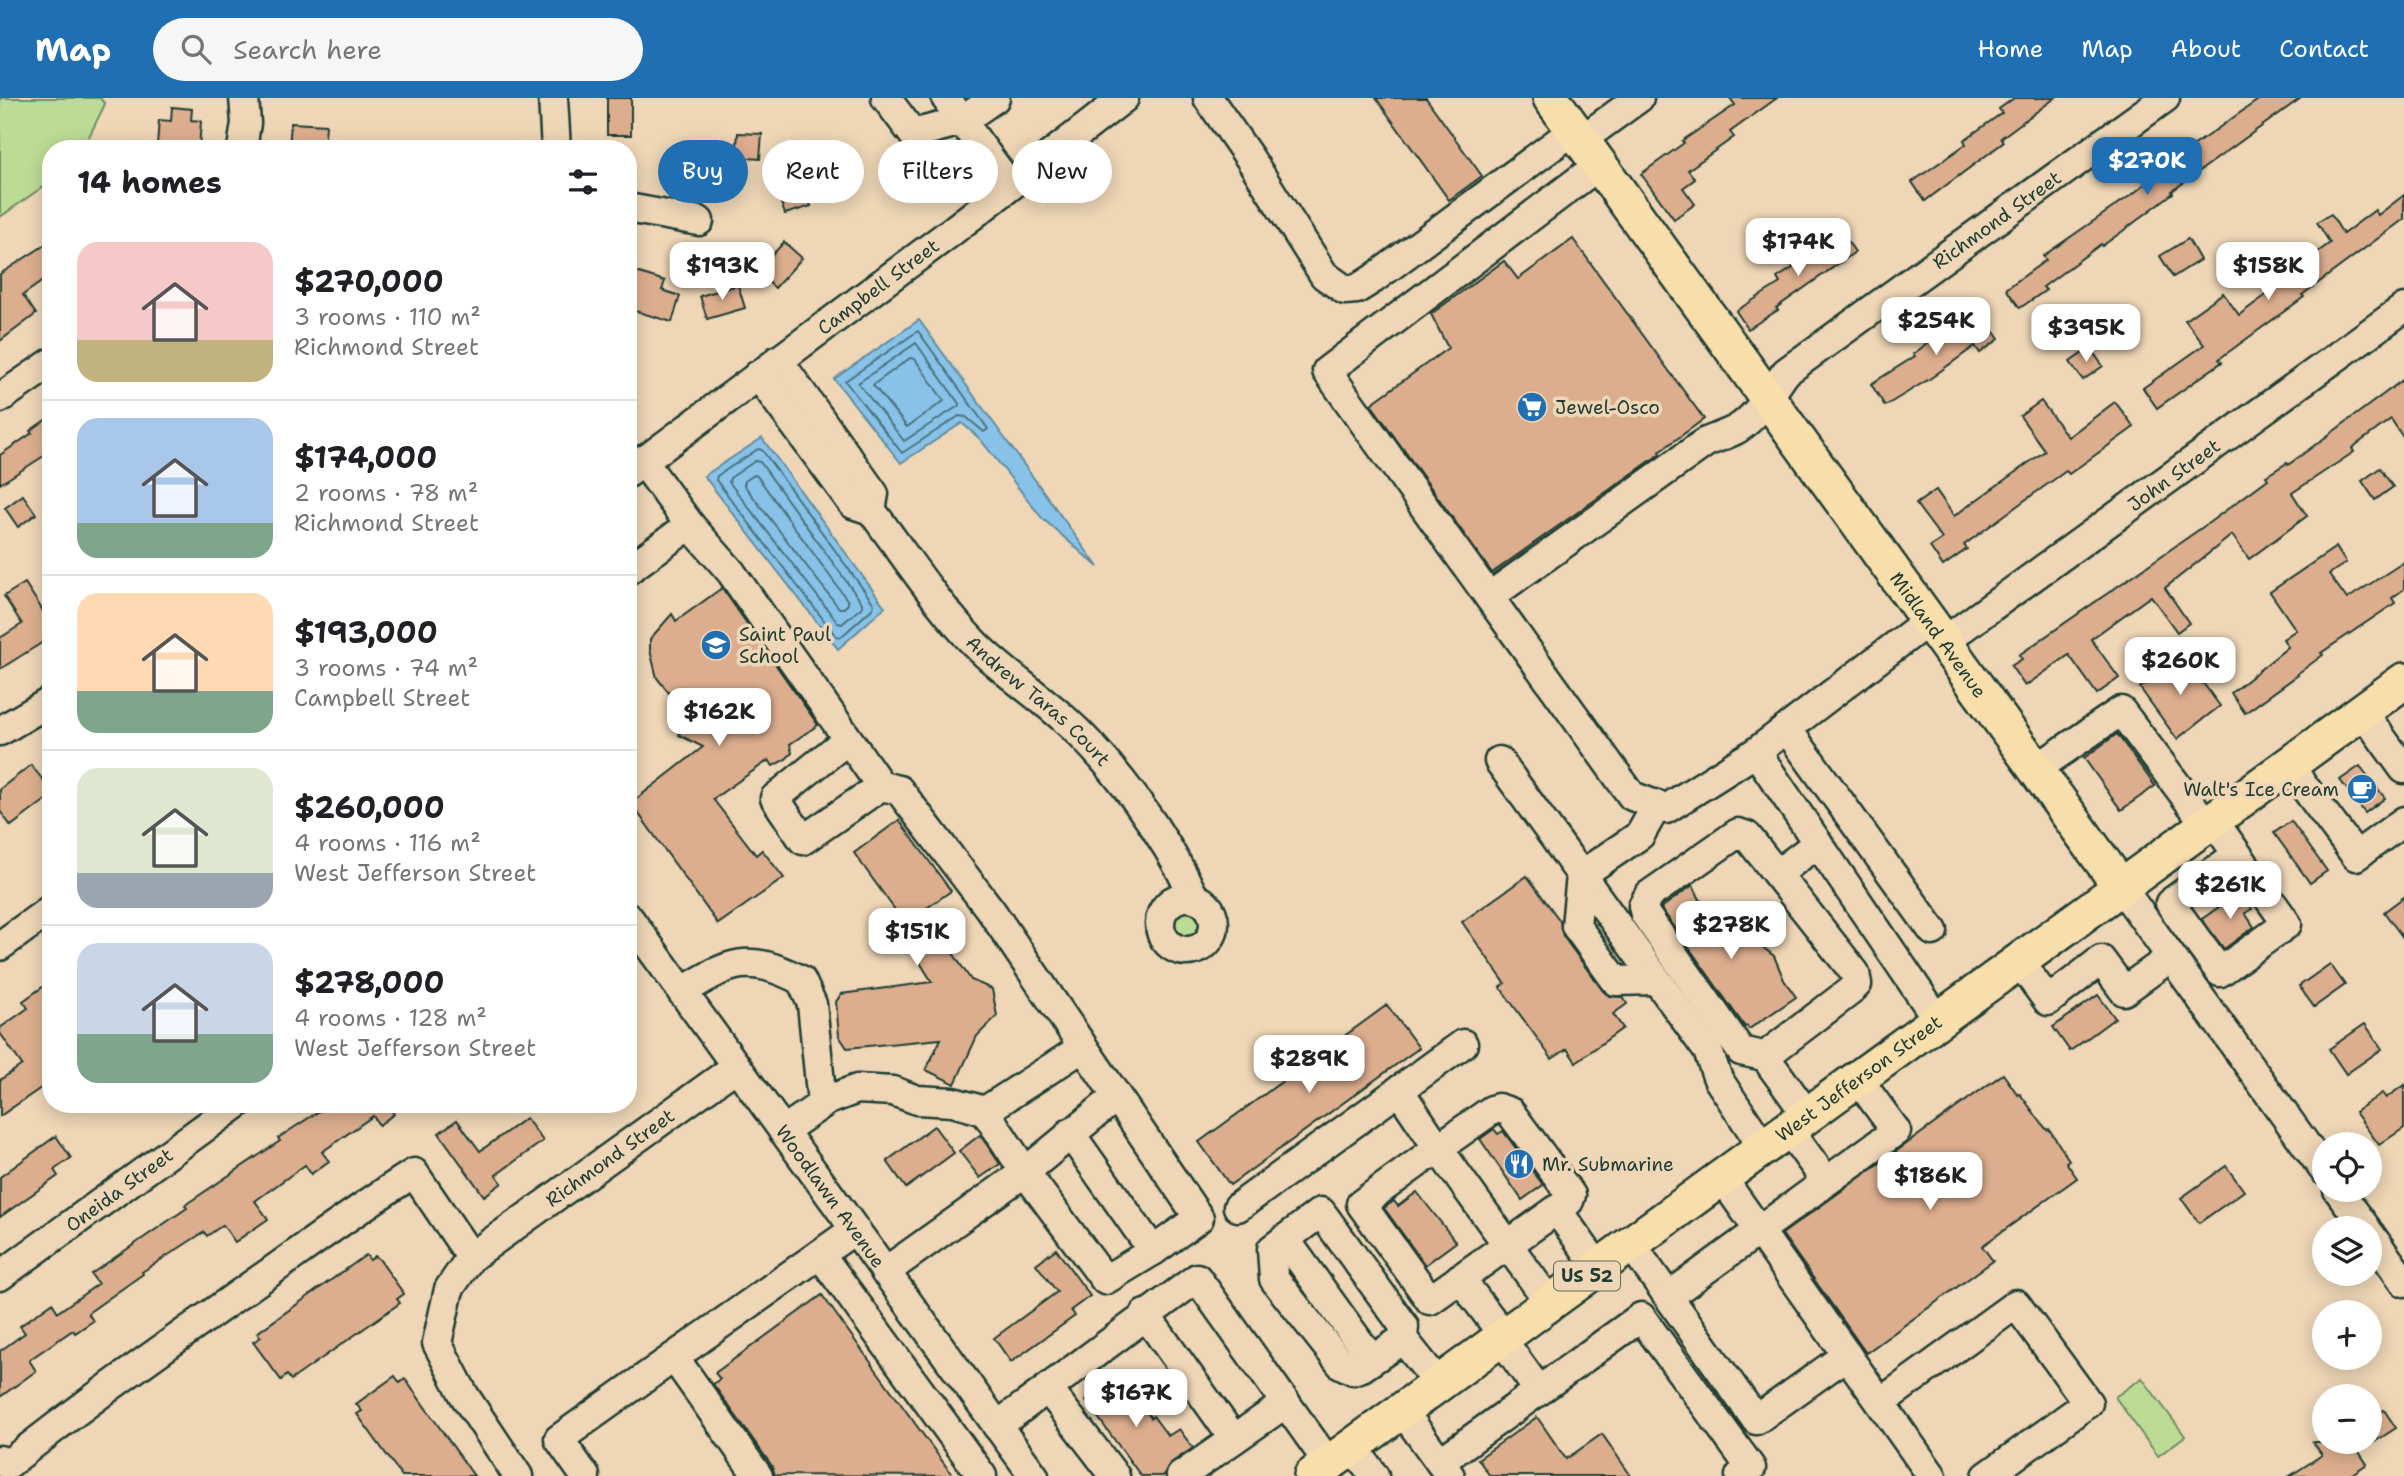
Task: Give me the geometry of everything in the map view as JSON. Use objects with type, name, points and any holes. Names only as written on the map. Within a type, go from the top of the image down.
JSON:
[{"type":"main road","name":"Midland Avenue","points":[[1551,98],[2121,887]]},
{"type":"main road","name":"West Jefferson Street","points":[[1331,1462],[2404,681]]},
{"type":"street","points":[[243,140],[246,123],[244,98]]},
{"type":"street","points":[[553,98],[555,140]]},
{"type":"street","points":[[886,98],[913,134],[954,109],[995,98]]},
{"type":"street","name":"Campbell Street","points":[[637,465],[1124,98]]},
{"type":"street","points":[[1208,98],[1324,275],[1345,290],[1357,289],[1585,145]]},
{"type":"street","points":[[1581,875],[1640,835],[1657,805],[1632,796],[1327,371],[1639,98]]},
{"type":"street","name":"Richmond Street","points":[[1489,597],[1706,442],[1736,430],[1766,399],[1786,372],[2165,98]]},
{"type":"street","points":[[954,109],[1010,186]]},
{"type":"street","points":[[637,210],[699,221]]},
{"type":"street","name":"John Street","points":[[1657,805],[1666,809],[1756,752],[2404,308]]},
{"type":"street","name":"Andrew Taras Court","points":[[768,368],[853,504],[871,510],[973,642],[1010,676],[1062,716],[1110,766],[1179,864],[1194,897]]},
{"type":"street","points":[[0,398],[42,369]]},
{"type":"street","points":[[637,468],[731,572],[881,786],[899,790],[934,835],[1006,933],[1199,1218],[1153,1251],[1105,1280],[1025,1172],[985,1111],[953,1102],[917,1100],[893,1091],[857,1089],[822,1103],[783,1131]]},
{"type":"street","points":[[637,563],[690,525]]},
{"type":"street","points":[[0,731],[42,706]]},
{"type":"street","points":[[2036,769],[2121,711],[2237,855],[2287,924],[2195,990]]},
{"type":"street","points":[[2362,711],[2404,769]]},
{"type":"street","points":[[1787,729],[1933,931]]},
{"type":"street","points":[[848,739],[775,798],[803,840],[881,786]]},
{"type":"street","points":[[1756,752],[1938,1020]]},
{"type":"street","points":[[1499,761],[1708,1051],[1718,1079],[1786,1130],[1826,1181]]},
{"type":"street","points":[[2288,765],[2356,856],[2404,821]]},
{"type":"street","points":[[1768,1057],[1741,1051],[1645,914],[1643,905],[1650,895],[1738,832],[1747,836],[1855,973],[1857,984],[1773,1050],[1768,1057],[1786,1130]]},
{"type":"street","points":[[1777,874],[1818,843]]},
{"type":"street","points":[[2166,854],[2192,887]]},
{"type":"street","points":[[2220,972],[2170,903],[2237,855]]},
{"type":"street","name":"Midland Avenue","points":[[2121,887],[2312,1153]]},
{"type":"street","points":[[0,946],[42,916]]},
{"type":"street","points":[[2019,961],[2048,1001],[2101,960],[2124,991],[2169,953],[2180,917]]},
{"type":"street","name":"Woodlawn Avenue","points":[[637,930],[1034,1476]]},
{"type":"street","points":[[2169,953],[2203,949]]},
{"type":"street","points":[[682,992],[716,971],[745,962],[774,966],[801,980],[812,1004],[822,1103]]},
{"type":"street","points":[[1238,1208],[1463,1044]]},
{"type":"street","points":[[985,1111],[1082,1048]]},
{"type":"street","name":"Richmond Street","points":[[518,1476],[464,1395],[437,1343],[449,1289],[478,1252],[736,1067]]},
{"type":"street","points":[[1669,1296],[1896,1131],[1858,1079]]},
{"type":"street","points":[[1399,1090],[1550,1303]]},
{"type":"street","points":[[884,1272],[1025,1172],[1116,1097]]},
{"type":"street","points":[[1498,1108],[1510,1112],[1571,1195],[1569,1201],[1557,1210],[1430,1300],[1361,1204],[1498,1108]]},
{"type":"street","name":"Oneida Street","points":[[0,1276],[225,1113]]},
{"type":"street","points":[[1070,1133],[1153,1251]]},
{"type":"street","points":[[5,1467],[171,1342],[361,1207],[414,1173],[478,1252]]},
{"type":"street","points":[[1721,1178],[1931,1476]]},
{"type":"street","points":[[1557,1210],[1598,1267]]},
{"type":"street","points":[[1403,1339],[1372,1360],[1285,1239],[1321,1212],[1404,1326],[1403,1339],[1438,1384]]},
{"type":"street","points":[[585,1476],[559,1439],[854,1230]]},
{"type":"street","points":[[1631,1244],[1756,1420],[1847,1356]]},
{"type":"street","points":[[2382,1251],[2404,1282]]},
{"type":"street","points":[[820,1254],[982,1476]]},
{"type":"street","points":[[997,1426],[1197,1278],[1331,1462],[1374,1476]]},
{"type":"street","points":[[1460,1278],[1539,1391]]},
{"type":"street","points":[[1881,1402],[2016,1304],[2088,1403],[1987,1476]]},
{"type":"street","points":[[1146,1314],[1234,1439]]},
{"type":"street","points":[[1402,1410],[1445,1469],[1539,1391],[1641,1317],[1751,1468],[1740,1476]]},
{"type":"street","points":[[674,1357],[758,1476]]},
{"type":"street","points":[[1048,1389],[1115,1476]]},
{"type":"street","points":[[1181,1476],[1286,1403]]},
{"type":"green space","points":[[0,98],[100,98],[105,104],[87,140],[42,140],[42,187],[0,217]]},
{"type":"green space","points":[[1187,910],[1196,914],[1200,923],[1196,932],[1187,936],[1178,932],[1174,923],[1178,914]]},
{"type":"green space","points":[[2142,1378],[2185,1436],[2158,1456],[2115,1397]]},
{"type":"water","points":[[919,320],[1098,567],[1042,518],[980,439],[962,423],[901,463],[834,379]]},
{"type":"water","points":[[762,438],[885,607],[838,649],[704,476]]},
{"type":"building","points":[[607,98],[631,98],[631,135],[607,135]]},
{"type":"building","points":[[1376,98],[1426,98],[1482,176],[1449,200]]},
{"type":"building","points":[[1730,98],[1777,98],[1730,132],[1734,137],[1688,170],[1695,179],[1683,188],[1695,204],[1674,219],[1641,174],[1684,143],[1682,141],[1735,105]]},
{"type":"building","points":[[2014,98],[2055,98],[2001,138],[2004,142],[1925,201],[1912,182],[1966,144],[1964,140],[2002,113],[1999,109]]},
{"type":"building","points":[[2261,98],[2301,98],[2043,287],[2046,290],[2020,308],[2006,289],[2046,260],[2043,256],[2134,193],[2176,158]]},
{"type":"building","points":[[172,107],[192,109],[191,120],[201,121],[200,140],[157,140],[159,120],[171,121]]},
{"type":"building","points":[[291,123],[326,125],[325,140],[290,140]]},
{"type":"building","points":[[738,133],[762,134],[760,159],[748,158],[748,140],[737,140]]},
{"type":"building","points":[[2404,195],[2404,219],[2219,359],[2222,362],[2157,408],[2143,388],[2204,345],[2185,320],[2223,293],[2239,315],[2309,263],[2307,260],[2330,243],[2317,222],[2331,214],[2343,234],[2375,210],[2378,215]]},
{"type":"building","points":[[781,203],[810,203],[811,206],[785,214]]},
{"type":"building","points":[[1839,229],[1855,252],[1776,308],[1778,310],[1748,329],[1736,311],[1780,283],[1777,278],[1794,267],[1791,263]]},
{"type":"building","name":"Jewel-Osco","points":[[1573,239],[1704,419],[1659,452],[1660,454],[1492,573],[1371,404],[1448,348],[1431,314],[1504,261],[1518,279]]},
{"type":"building","points":[[2188,239],[2200,260],[2173,277],[2160,256]]},
{"type":"building","points":[[784,242],[802,258],[775,288],[757,272]]},
{"type":"building","points":[[42,247],[42,281],[23,295],[36,314],[0,341],[0,274]]},
{"type":"building","points":[[637,272],[665,281],[662,290],[680,296],[672,322],[637,312]]},
{"type":"building","points":[[738,285],[745,308],[707,319],[700,296]]},
{"type":"building","points":[[1976,308],[1999,339],[1980,353],[1975,346],[1931,378],[1885,406],[1871,384],[1915,356],[1913,354]]},
{"type":"building","points":[[2090,348],[2103,366],[2083,380],[2070,362]]},
{"type":"building","points":[[2404,379],[2404,439],[2391,419],[2352,448],[2354,452],[2292,493],[2307,516],[2249,559],[2232,535],[2165,588],[2189,623],[2177,632],[2151,596],[2091,639],[2119,678],[2097,694],[2069,655],[2025,686],[2011,666],[2022,659],[2019,655],[2210,522],[2268,479],[2266,476],[2287,463],[2288,465]]},
{"type":"building","points":[[2041,401],[2068,437],[2115,402],[2134,427],[2069,474],[2066,471],[2021,503],[1964,545],[1967,549],[1943,566],[1930,547],[1942,539],[1916,504],[1936,490],[1954,516],[2045,451],[2020,416]]},
{"type":"building","points":[[42,422],[42,457],[0,484],[0,455],[32,433],[30,431]]},
{"type":"building","points":[[2380,468],[2393,487],[2375,500],[2362,481]]},
{"type":"building","points":[[23,495],[36,514],[18,527],[5,508]]},
{"type":"building","points":[[2336,547],[2346,563],[2329,574],[2347,599],[2404,562],[2404,589],[2392,598],[2395,603],[2321,653],[2323,655],[2298,675],[2245,713],[2231,693],[2288,647],[2283,639],[2296,630],[2270,592]]},
{"type":"building","points":[[25,583],[42,609],[42,643],[0,669],[0,638],[22,624],[4,596]]},
{"type":"building","points":[[722,588],[818,725],[790,744],[792,753],[786,759],[773,766],[769,760],[713,799],[756,855],[762,850],[784,878],[718,924],[637,811],[637,798],[703,747],[679,735],[686,714],[657,678],[650,650],[650,639],[672,614],[676,621]]},
{"type":"building","points":[[2183,656],[2220,706],[2177,739],[2140,688]]},
{"type":"building","points":[[2117,734],[2155,786],[2121,810],[2084,758]]},
{"type":"building","points":[[31,765],[42,779],[42,803],[11,826],[0,811],[0,789]]},
{"type":"building","name":"Walt's Ice Cream","points":[[2360,766],[2385,798],[2365,813],[2340,780]]},
{"type":"building","points":[[899,820],[951,891],[924,910],[971,980],[992,989],[997,1016],[977,1036],[955,1084],[926,1070],[941,1039],[847,1048],[839,1036],[836,1002],[841,994],[932,982],[913,951],[921,946],[854,853]]},
{"type":"building","points":[[2291,821],[2327,871],[2310,883],[2274,833]]},
{"type":"building","points":[[1527,876],[1560,921],[1563,936],[1603,991],[1609,996],[1623,997],[1627,1004],[1613,1014],[1623,1028],[1576,1062],[1567,1049],[1552,1059],[1500,987],[1505,983],[1462,922]]},
{"type":"building","points":[[1693,885],[1720,941],[1743,923],[1757,943],[1774,956],[1784,980],[1796,997],[1749,1029],[1661,908]]},
{"type":"building","points":[[2240,892],[2252,909],[2245,913],[2254,927],[2224,949],[2202,919]]},
{"type":"building","points":[[2404,897],[2404,939],[2384,912]]},
{"type":"building","points":[[2330,964],[2345,985],[2314,1007],[2299,986]]},
{"type":"building","points":[[42,987],[42,1087],[0,1116],[0,1080],[22,1065],[0,1033],[0,1028],[28,1008],[23,1001]]},
{"type":"building","points":[[2098,995],[2115,1018],[2070,1051],[2053,1027]]},
{"type":"building","points":[[1387,1005],[1419,1048],[1230,1185],[1199,1142]]},
{"type":"building","points":[[2365,1024],[2382,1049],[2346,1074],[2329,1049]]},
{"type":"building","points":[[2003,1074],[2047,1130],[2049,1129],[2077,1178],[1982,1246],[1993,1261],[1866,1353],[1782,1234]]},
{"type":"building","points":[[2404,1085],[2404,1128],[2382,1143],[2382,1132],[2370,1132],[2355,1112],[2382,1093],[2386,1098]]},
{"type":"building","points":[[316,1113],[394,1114],[379,1125],[373,1116],[322,1152],[329,1161],[311,1174],[305,1165],[255,1201],[268,1219],[235,1242],[223,1225],[207,1236],[204,1232],[142,1272],[143,1274],[88,1313],[93,1321],[75,1333],[73,1330],[29,1360],[36,1371],[0,1397],[0,1351],[25,1333],[20,1326],[52,1303],[58,1312],[98,1284],[91,1274],[187,1208],[185,1205],[280,1141],[278,1138]]},
{"type":"building","points":[[526,1118],[543,1141],[496,1175],[502,1183],[484,1196],[439,1133],[457,1120],[480,1151]]},
{"type":"building","points":[[934,1126],[954,1153],[906,1188],[887,1161]]},
{"type":"building","name":"Mr. Submarine","points":[[1494,1129],[1498,1134],[1503,1131],[1543,1185],[1522,1200],[1480,1139]]},
{"type":"building","points":[[980,1135],[1000,1164],[980,1178],[959,1151]]},
{"type":"building","points":[[56,1136],[71,1158],[54,1170],[58,1176],[0,1217],[0,1177]]},
{"type":"building","points":[[2226,1166],[2244,1191],[2199,1223],[2181,1198]]},
{"type":"building","points":[[1417,1192],[1456,1242],[1425,1265],[1384,1208],[1394,1201],[1398,1206]]},
{"type":"building","points":[[1056,1249],[1090,1296],[1071,1310],[1075,1316],[1011,1362],[994,1338],[1057,1292],[1036,1264]]},
{"type":"building","points":[[366,1255],[370,1260],[375,1256],[379,1259],[404,1294],[397,1299],[400,1303],[291,1380],[287,1375],[281,1380],[253,1342],[261,1337],[257,1333]]},
{"type":"building","points":[[822,1295],[953,1476],[775,1475],[772,1466],[713,1384],[720,1379],[715,1373]]},
{"type":"building","points":[[1117,1372],[1168,1436],[1179,1429],[1193,1448],[1171,1463],[1163,1476],[1141,1476],[1086,1401],[1096,1394],[1093,1390]]},
{"type":"building","points":[[395,1376],[400,1383],[405,1379],[474,1476],[402,1476],[357,1414],[362,1411],[356,1404]]},
{"type":"building","points":[[2384,1410],[2396,1428],[2382,1437]]},
{"type":"building","points":[[1537,1417],[1566,1459],[1602,1434],[1631,1476],[1490,1476],[1478,1459]]},
{"type":"building","points":[[2360,1454],[2367,1464],[2349,1476],[2290,1476],[2322,1455]]},
{"type":"place","name":"Jewel-Osco","points":[[1532,407]]},
{"type":"place","name":"Saint Paul School","points":[[716,645]]},
{"type":"place","name":"Walt's Ice Cream","points":[[2362,789]]},
{"type":"place","name":"Mr. Submarine","points":[[1519,1164]]}]
